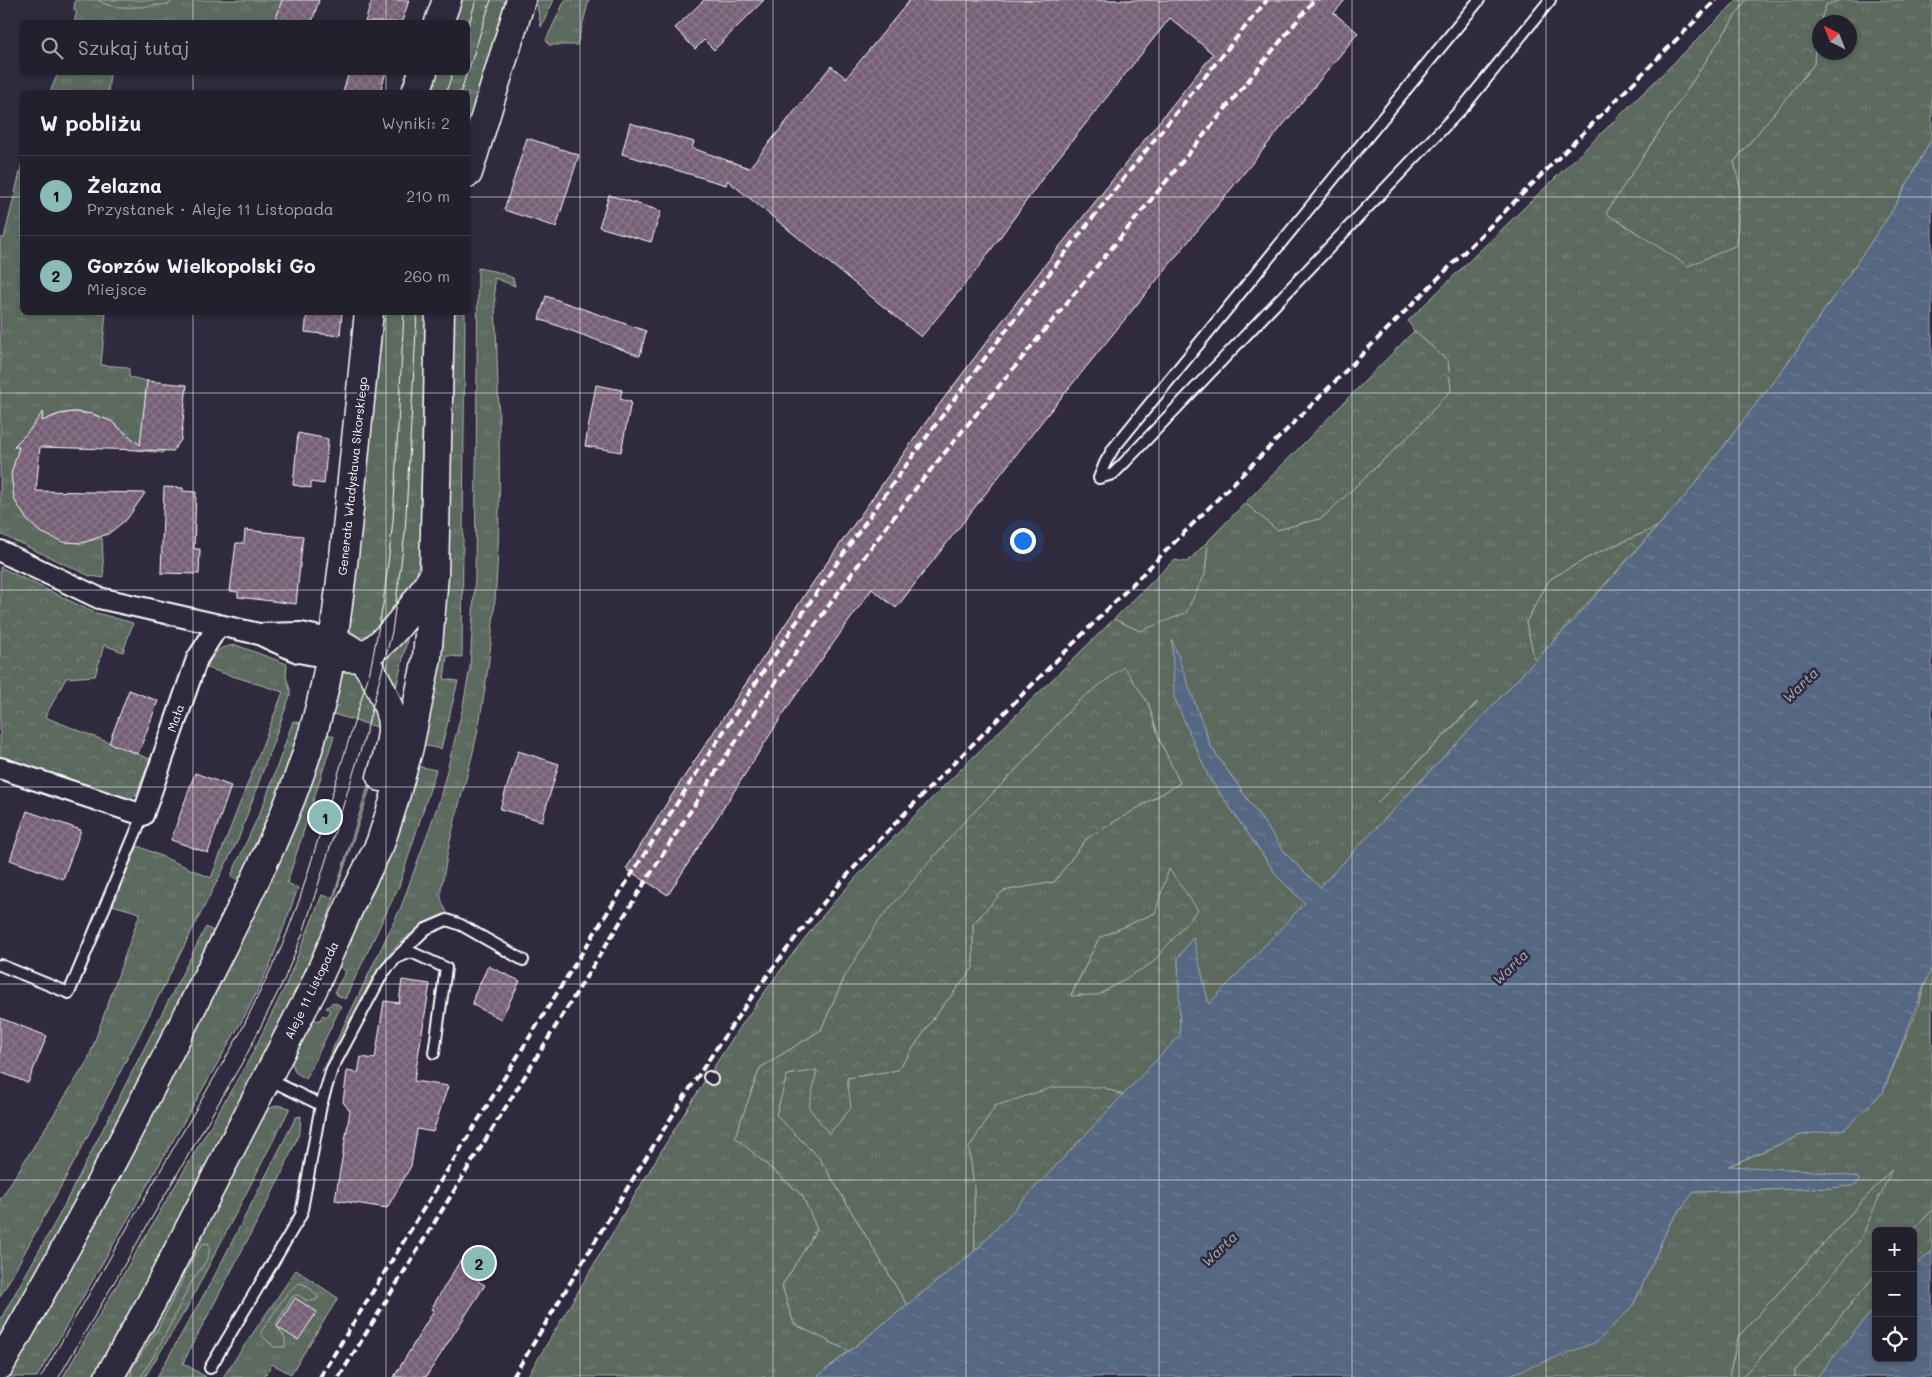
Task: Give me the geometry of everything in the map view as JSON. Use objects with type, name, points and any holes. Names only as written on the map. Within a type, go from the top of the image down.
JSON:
[{"type":"main road","points":[[440,20],[447,0]]},
{"type":"main road","points":[[470,167],[522,0]]},
{"type":"main road","points":[[417,90],[422,75]]},
{"type":"main road","name":"Generała Władysława Sikorskiego","points":[[332,649],[354,465],[369,315]]},
{"type":"main road","points":[[360,656],[392,632],[417,603],[434,575],[437,361],[440,315]]},
{"type":"main road","name":"Aleje 11 Listopada","points":[[109,1377],[151,1303],[314,987],[356,892],[380,844],[409,747],[427,657],[434,575]]},
{"type":"main road","points":[[0,1365],[58,1265],[152,1086],[267,856],[307,754],[325,689],[332,649],[360,656],[379,686],[392,725],[386,759],[362,840],[356,892]]},
{"type":"street","points":[[0,551],[99,598],[259,634],[301,633],[332,649]]},
{"type":"street","name":"Mała","points":[[143,815],[197,658],[218,626]]},
{"type":"street","points":[[0,768],[143,815]]},
{"type":"lane","points":[[1479,0],[1113,449],[1099,478],[1113,474],[1125,462],[1465,105],[1550,0]]},
{"type":"lane","points":[[0,965],[69,993],[143,815]]},
{"type":"lane","points":[[210,1368],[301,1215],[321,1105],[332,1069],[384,973],[396,958],[426,929],[447,920],[461,925],[523,960]]},
{"type":"lane","points":[[396,958],[411,952],[446,968],[434,1053]]},
{"type":"lane","points":[[267,1078],[321,1105]]},
{"type":"green space","points":[[75,0],[282,0],[276,20],[75,20],[77,11],[74,10]]},
{"type":"green space","points":[[98,0],[173,0],[169,4],[122,7],[104,4]]},
{"type":"green space","points":[[461,0],[508,0],[470,119],[470,90],[432,90],[437,75],[470,75],[470,20],[455,20]]},
{"type":"green space","points":[[536,0],[554,0],[541,27]]},
{"type":"green space","points":[[565,0],[589,0],[577,45],[549,45],[546,40]]},
{"type":"green space","points":[[1737,0],[1746,0],[1606,213],[1688,265],[1740,187],[1734,162],[1814,64],[1814,60],[1857,60],[1857,15],[1822,15],[1826,4],[1841,0],[1932,0],[1932,138],[1891,213],[1792,357],[1687,494],[1657,527],[1593,555],[1550,579],[1526,622],[1535,661],[1320,887],[1286,854],[1211,747],[1172,643],[1208,776],[1278,877],[1305,903],[1209,1005],[1193,938],[1178,958],[1181,1035],[1123,1095],[1102,1087],[969,1149],[974,1187],[975,1251],[907,1305],[820,1159],[776,1115],[787,1075],[817,1070],[847,1078],[898,1070],[935,1016],[973,968],[973,924],[1003,891],[1054,882],[1087,838],[1180,783],[1160,741],[1148,703],[1078,701],[1015,771],[962,824],[845,976],[821,1030],[760,1068],[735,1137],[802,1195],[817,1229],[782,1286],[794,1324],[849,1351],[817,1377],[527,1377],[690,1104],[760,998],[814,926],[885,846],[1114,619],[1140,631],[1205,574],[1208,541],[1245,503],[1277,530],[1322,518],[1414,431],[1451,390],[1448,361],[1414,331],[1408,321]],"holes":[[[1477,702],[1477,703],[1377,803]],[[1155,913],[1071,995],[1099,938]]]},
{"type":"green space","points":[[1746,0],[1841,0],[1826,5],[1822,15],[1812,15],[1812,60],[1814,60],[1814,64],[1734,162],[1740,187],[1737,245],[1688,266],[1606,213]]},
{"type":"green space","points":[[57,75],[110,75],[108,90],[51,90]]},
{"type":"green space","points":[[20,172],[20,315],[106,315],[101,365],[126,367],[129,369],[129,377],[147,381],[166,430],[163,453],[136,450],[122,430],[102,417],[78,412],[63,413],[49,418],[37,426],[31,432],[22,453],[19,474],[21,495],[29,513],[41,527],[57,537],[78,541],[102,538],[104,578],[90,576],[0,534],[0,238],[4,238]]},
{"type":"green space","points":[[478,268],[498,272],[513,278],[515,286],[494,278],[499,446],[498,557],[488,668],[479,724],[451,836],[441,888],[443,905],[450,918],[418,930],[408,936],[384,961],[363,996],[327,1067],[321,1073],[401,907],[439,802],[462,711],[470,668],[475,577]]},
{"type":"green space","points":[[381,315],[428,315],[423,402],[421,538],[417,572],[414,583],[406,598],[383,624],[366,636],[359,637],[350,630]]},
{"type":"green space","points":[[452,315],[465,315],[462,657],[447,656],[444,679],[458,681],[441,749],[422,745]]},
{"type":"green space","points":[[1414,331],[1448,361],[1451,390],[1414,431],[1322,518],[1277,530],[1245,503]]},
{"type":"green space","points":[[1657,527],[1535,661],[1526,622],[1550,579],[1593,555]]},
{"type":"green space","points":[[1208,541],[1205,574],[1186,613],[1140,631],[1114,619],[1174,560],[1187,562]]},
{"type":"green space","points":[[0,567],[93,612],[133,623],[123,652],[104,645],[95,676],[66,678],[45,717],[150,759],[136,796],[120,800],[0,759]]},
{"type":"green space","points":[[410,627],[395,693],[384,679],[394,637]]},
{"type":"green space","points":[[236,645],[287,664],[286,676],[291,693],[238,840],[76,1159],[0,1297],[0,1200],[88,1060],[140,913],[112,905],[138,846],[211,878],[283,692],[207,668],[217,651]]},
{"type":"green space","points":[[1124,667],[1148,703],[1160,741],[1180,783],[1087,838],[1054,882],[1003,891],[973,924],[973,968],[935,1016],[898,1070],[847,1078],[851,1108],[829,1134],[809,1108],[817,1070],[787,1075],[776,1115],[820,1159],[907,1305],[849,1351],[794,1324],[782,1286],[817,1229],[802,1195],[735,1137],[760,1068],[821,1030],[845,976],[878,922],[962,824],[1015,771],[1078,701]]},
{"type":"green space","points":[[344,669],[355,670],[376,707],[384,729],[333,714]]},
{"type":"green space","points":[[293,721],[302,724],[275,805],[240,881],[231,876],[265,801]]},
{"type":"green space","points":[[326,734],[334,736],[287,883],[298,888],[270,965],[247,1012],[37,1377],[9,1377],[72,1267],[127,1165],[274,874],[299,816]]},
{"type":"green space","points":[[379,751],[382,752],[326,923],[295,995],[171,1238],[92,1377],[63,1377],[250,1058],[285,987],[322,895],[333,898]]},
{"type":"green space","points":[[417,766],[436,770],[399,886],[345,999],[337,995],[335,991],[346,971],[339,967],[389,857]]},
{"type":"green space","points":[[1169,869],[1198,910],[1152,963],[1098,995],[1071,996],[1099,938],[1155,913]]},
{"type":"green space","points":[[206,927],[215,932],[66,1223],[0,1340],[0,1320],[57,1219]]},
{"type":"green space","points":[[1930,969],[1932,972],[1932,1210],[1917,1227],[1872,1227],[1872,1279],[1795,1371],[1795,1377],[1742,1377],[1792,1323],[1891,1170],[1738,1337],[1729,1377],[1504,1377],[1528,1367],[1633,1306],[1670,1223],[1694,1192],[1831,1188],[1806,1170],[1727,1167],[1801,1135],[1845,1128],[1883,1092],[1918,1007]]},
{"type":"green space","points":[[333,1002],[341,1006],[306,1079],[295,1072],[292,1063],[293,1057],[313,1019],[319,1021],[323,1015],[327,1017],[330,1010],[326,1008]]},
{"type":"green space","points":[[1054,1087],[1102,1087],[1123,1095],[975,1251],[974,1187],[969,1148],[995,1106]]},
{"type":"green space","points":[[278,1105],[290,1108],[187,1308],[145,1377],[126,1377],[124,1373],[264,1114],[272,1107]]},
{"type":"green space","points":[[301,1116],[300,1131],[280,1178],[183,1363],[206,1377],[157,1377],[215,1275],[296,1117]]},
{"type":"green space","points":[[1892,1169],[1859,1242],[1792,1323],[1742,1377],[1729,1377],[1738,1337]]},
{"type":"green space","points":[[1932,1210],[1932,1252],[1917,1264],[1917,1227]]},
{"type":"green space","points":[[204,1243],[209,1244],[209,1254],[204,1264],[192,1281],[141,1377],[131,1377],[132,1368],[159,1327],[195,1254]]},
{"type":"green space","points":[[296,1270],[338,1298],[291,1374],[272,1364],[264,1377],[223,1377]]},
{"type":"green space","points":[[1872,1279],[1872,1311],[1817,1377],[1795,1377],[1795,1371]]},
{"type":"green space","points":[[299,1283],[308,1286],[319,1298],[314,1301],[305,1300],[299,1295],[293,1296],[276,1324],[285,1338],[285,1347],[274,1347],[262,1336],[261,1332],[288,1292]]},
{"type":"water","name":"Warta","points":[[1932,138],[1932,966],[1883,1092],[1845,1129],[1801,1135],[1728,1166],[1806,1170],[1858,1177],[1859,1182],[1852,1186],[1831,1188],[1694,1192],[1670,1223],[1633,1306],[1597,1342],[1504,1377],[817,1377],[975,1251],[1180,1035],[1178,958],[1193,937],[1209,1004],[1305,903],[1278,877],[1208,776],[1174,697],[1172,640],[1211,747],[1286,854],[1320,887],[1574,620],[1687,494],[1792,357],[1891,213]]},
{"type":"water","points":[[1932,1252],[1932,1377],[1817,1377],[1872,1311],[1872,1362],[1917,1362],[1917,1264]]},
{"type":"building","points":[[282,0],[319,0],[313,20],[276,20]]},
{"type":"building","points":[[372,0],[409,0],[403,20],[366,20]]},
{"type":"building","points":[[704,0],[764,0],[714,50],[704,40],[695,49],[675,28]]},
{"type":"building","points":[[910,0],[1345,0],[1334,13],[1358,33],[1047,415],[896,608],[872,589],[789,705],[668,895],[626,869],[670,798],[812,584],[926,422],[1044,266],[1213,54],[1170,18],[1047,172],[975,272],[921,337],[727,180],[726,185],[622,154],[630,123],[694,142],[692,148],[749,168],[831,66],[846,78]]},
{"type":"building","points":[[348,75],[385,75],[381,90],[344,90]]},
{"type":"building","points":[[527,138],[579,155],[556,227],[504,210]]},
{"type":"building","points":[[609,195],[661,211],[651,242],[599,227]]},
{"type":"building","points":[[546,296],[646,331],[640,356],[539,319]]},
{"type":"building","points":[[307,315],[342,315],[340,336],[305,332]]},
{"type":"building","points":[[147,381],[187,385],[181,440],[173,451],[40,447],[36,491],[145,493],[127,519],[108,534],[82,543],[63,542],[40,532],[27,520],[14,499],[11,474],[19,447],[13,447],[27,433],[43,412],[42,421],[60,414],[74,412],[92,414],[111,421],[140,445]]},
{"type":"building","points":[[596,385],[622,390],[620,399],[631,402],[621,452],[585,446]]},
{"type":"building","points":[[298,433],[328,439],[324,484],[311,482],[311,488],[293,485]]},
{"type":"building","points":[[164,487],[183,488],[183,491],[196,492],[194,549],[200,549],[199,574],[161,573]]},
{"type":"building","points":[[245,530],[303,536],[296,604],[238,597],[238,592],[230,591],[236,543],[244,543]]},
{"type":"building","points":[[129,690],[158,701],[138,754],[109,743]]},
{"type":"building","points":[[518,751],[559,764],[542,821],[500,809]]},
{"type":"building","points":[[195,773],[231,786],[208,853],[171,840]]},
{"type":"building","points":[[27,811],[81,830],[63,879],[10,860]]},
{"type":"building","points":[[488,966],[520,981],[501,1019],[473,1005],[474,996]]},
{"type":"building","points":[[402,980],[430,984],[414,1081],[448,1086],[433,1132],[417,1129],[411,1166],[387,1208],[335,1200],[350,1111],[343,1102],[347,1071],[358,1073],[361,1057],[375,1059],[384,1001],[399,1003]]},
{"type":"building","points":[[0,1018],[47,1036],[28,1083],[0,1072]]},
{"type":"building","points":[[460,1261],[482,1275],[478,1281],[485,1285],[426,1377],[394,1377],[434,1310],[431,1309]]},
{"type":"building","points":[[295,1298],[317,1312],[298,1340],[277,1327]]},
{"type":"tram line","points":[[470,20],[476,0]]},
{"type":"tram line","points":[[470,66],[491,0]]},
{"type":"tram line","points":[[447,90],[452,75]]},
{"type":"tram line","points":[[462,90],[466,75]]},
{"type":"tram line","points":[[41,1377],[240,1033],[282,946],[299,901],[370,671],[383,605],[393,521],[404,315]]},
{"type":"tram line","points":[[59,1377],[246,1056],[284,980],[303,933],[365,736],[392,632],[405,533],[417,315]]},
{"type":"railway","points":[[320,1377],[647,850],[783,642],[853,540],[952,402],[1055,266],[1267,0]]},
{"type":"railway","points":[[339,1377],[693,807],[780,675],[826,610],[920,483],[1314,0]]},
{"type":"railway","points":[[513,1377],[649,1152],[721,1042],[797,936],[851,871],[949,768],[1716,0]]},
{"type":"place","name":"Żelazna","points":[[325,817]]},
{"type":"place","name":"Gorzów Wielkopolski Go","points":[[479,1263]]}]
